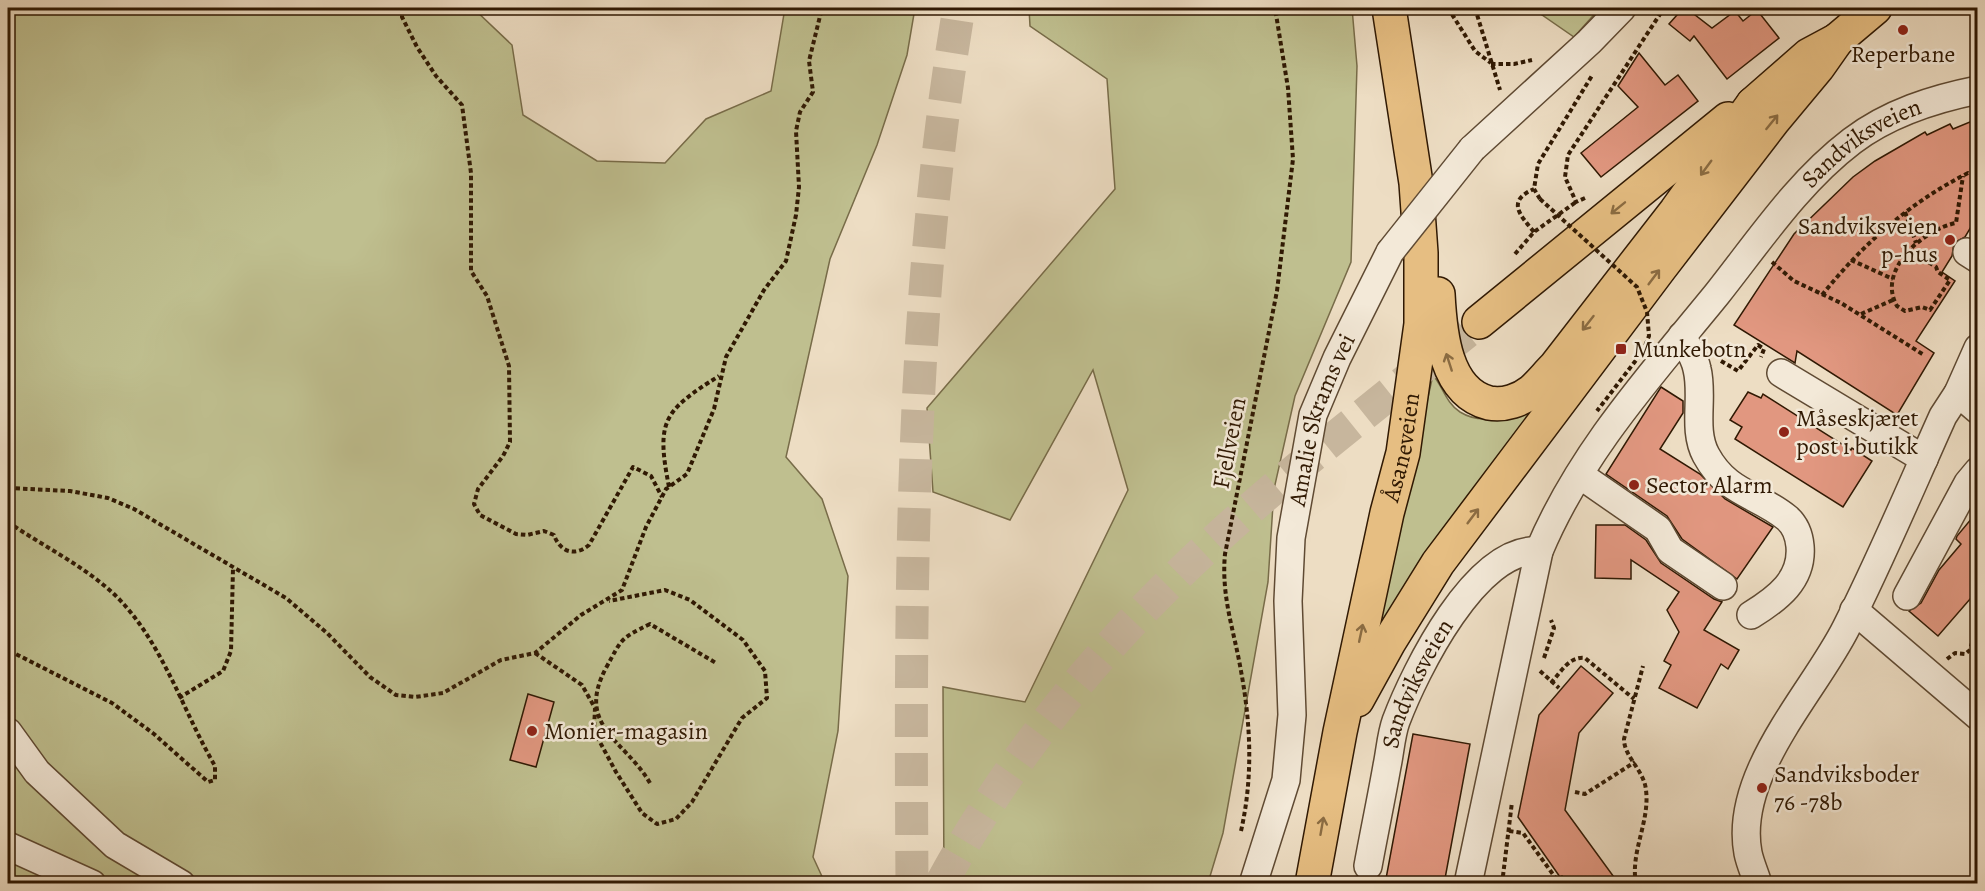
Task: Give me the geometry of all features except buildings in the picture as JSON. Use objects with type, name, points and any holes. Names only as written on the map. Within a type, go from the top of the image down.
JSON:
[{"type":"main road","points":[[1390,8],[1413,76],[1430,182],[1439,318],[1444,344],[1453,372],[1464,392],[1479,400],[1496,404],[1514,401],[1532,391],[1554,367],[1676,211],[1753,104]]},
{"type":"main road","name":"Åsaneveien","points":[[1312,884],[1340,732],[1387,513],[1403,453],[1421,324],[1421,253],[1416,183],[1390,8]]},
{"type":"main road","points":[[1479,322],[1726,120],[1753,104],[1809,55],[1837,40],[1875,8]]},
{"type":"main road","points":[[1340,732],[1389,642],[1438,563],[1647,286],[1837,40]]},
{"type":"street","name":"Amalie Skrams vei","points":[[1253,884],[1287,780],[1292,715],[1288,601],[1291,538],[1313,415],[1337,358],[1390,252],[1472,149],[1589,42],[1622,8]]},
{"type":"street","name":"Sandviksveien","points":[[1468,884],[1539,551],[1580,475],[1613,421],[1793,198],[1852,141],[1891,117],[1921,104],[1977,90]]},
{"type":"street","points":[[1682,336],[1697,369],[1699,435],[1705,454],[1718,473],[1744,495],[1786,518],[1795,526],[1800,543],[1801,564],[1790,584],[1770,604],[1751,615]]},
{"type":"street","points":[[1758,884],[1748,854],[1747,839],[1750,811],[1758,782],[1789,717],[1832,652],[1854,610],[1943,416],[1968,401],[1977,348]]},
{"type":"street","points":[[1781,373],[1924,459]]},
{"type":"street","points":[[1907,596],[1968,483],[1977,471]]},
{"type":"street","points":[[1580,475],[1658,529],[1670,550],[1723,586]]},
{"type":"street","name":"Sandviksveien","points":[[1368,866],[1395,723],[1432,644],[1475,583],[1496,565],[1519,551],[1539,551]]},
{"type":"street","points":[[1854,610],[1977,716]]},
{"type":"street","points":[[8,732],[37,772],[115,845],[181,884]]},
{"type":"street","points":[[8,846],[92,884]]},
{"type":"path","points":[[402,8],[402,17],[417,47],[435,76],[462,105],[471,173],[471,271],[487,296],[509,366],[510,442],[503,456],[477,489],[474,504],[476,509],[480,515],[516,534],[527,536],[544,531],[554,535],[556,543],[570,552],[581,552],[589,545],[633,467],[651,476],[662,497]]},
{"type":"path","points":[[8,488],[70,491],[108,498],[134,508],[286,598],[327,633],[370,677],[396,695],[415,697],[443,693],[501,660],[535,653],[581,615],[622,590],[632,570],[634,555],[662,497],[669,487],[687,474],[694,459],[718,398],[720,375],[726,357],[764,290],[786,261],[800,187],[796,131],[800,112],[813,92],[808,62],[822,8]]},
{"type":"path","name":"Fjellveien","points":[[1241,834],[1248,793],[1250,733],[1241,670],[1223,581],[1225,554],[1277,291],[1293,159],[1288,88],[1275,8]]},
{"type":"path","points":[[1448,8],[1475,51],[1491,64],[1474,8]]},
{"type":"path","points":[[1576,202],[1565,177],[1568,155],[1664,8]]},
{"type":"path","points":[[1589,42],[1595,58],[1595,70],[1538,164],[1534,189],[1540,199],[1637,287],[1647,312],[1649,336],[1643,351],[1597,411]]},
{"type":"path","points":[[1822,295],[1851,261],[1905,212],[1968,173],[1977,178]]},
{"type":"path","points":[[1910,250],[1936,267],[1950,280],[1930,310],[1922,307],[1905,311],[1897,306],[1893,300],[1893,279],[1910,250],[1916,243],[1943,226],[1956,223],[1963,176]]},
{"type":"path","points":[[1534,189],[1521,196],[1517,205],[1519,213],[1534,232]]},
{"type":"path","points":[[1511,258],[1534,232],[1576,202],[1590,195]]},
{"type":"path","points":[[1905,212],[1916,243]]},
{"type":"path","points":[[1851,261],[1893,279]]},
{"type":"path","points":[[1774,264],[1794,281],[1860,314],[1924,355]]},
{"type":"path","points":[[1860,314],[1893,300]]},
{"type":"path","points":[[669,487],[661,449],[669,419],[675,406],[720,375]]},
{"type":"path","points":[[8,522],[71,563],[117,597],[133,615],[215,766],[217,776],[212,782],[208,782],[154,734],[112,703],[72,685],[8,650]]},
{"type":"path","points":[[179,698],[223,671],[231,651],[233,568]]},
{"type":"path","points":[[605,602],[665,590],[690,600],[743,640],[765,671],[767,698],[742,718],[692,802],[676,819],[657,824],[642,813],[610,762],[594,731],[597,685],[623,637],[650,624],[717,663]]},
{"type":"path","points":[[1942,663],[1955,652],[1965,654],[1970,650],[1977,621]]},
{"type":"path","points":[[535,653],[582,685],[611,737],[650,783]]},
{"type":"path","points":[[1551,683],[1575,658],[1585,658],[1634,699]]},
{"type":"path","points":[[1636,884],[1636,855],[1646,816],[1647,801],[1644,777],[1624,743],[1643,666]]},
{"type":"path","points":[[1575,792],[1585,794],[1635,762]]},
{"type":"path","points":[[1509,831],[1523,833],[1560,884]]},
{"type":"green space","points":[[8,8],[473,8],[512,45],[523,115],[597,161],[665,163],[706,119],[771,91],[785,8],[915,8],[907,55],[877,145],[830,259],[786,457],[822,499],[848,576],[838,731],[813,857],[825,883],[8,883]]},
{"type":"green space","points":[[1029,8],[1352,8],[1357,66],[1351,262],[1295,396],[1274,489],[1268,582],[1223,833],[1208,883],[944,883],[943,687],[1025,702],[1128,490],[1093,370],[1010,520],[933,492],[927,408],[1115,189],[1107,79],[1030,26]]},
{"type":"green space","points":[[1532,8],[1600,8],[1574,37]]},
{"type":"green space","points":[[1572,365],[1384,629],[1377,624],[1433,375],[1451,404],[1460,412],[1475,418],[1491,418],[1506,414],[1535,397]]},
{"type":"tunnel","points":[[912,884],[913,554],[916,445],[931,226],[943,117],[959,8]]},
{"type":"tunnel","points":[[941,884],[965,841],[1019,760],[1078,683],[1143,610],[1250,509],[1479,322]]},
{"type":"place","name":"Reperbane","points":[[1903,30]]},
{"type":"place","name":"Sandviksveien p-hus","points":[[1950,240]]},
{"type":"place","name":"Munkebotn","points":[[1621,349]]},
{"type":"place","name":"Måseskjæret post i butikk","points":[[1784,432]]},
{"type":"place","name":"Sector Alarm","points":[[1634,485]]},
{"type":"place","name":"Monier-magasin","points":[[532,731]]},
{"type":"place","name":"Sandviksboder 76 -78b","points":[[1762,788]]}]
